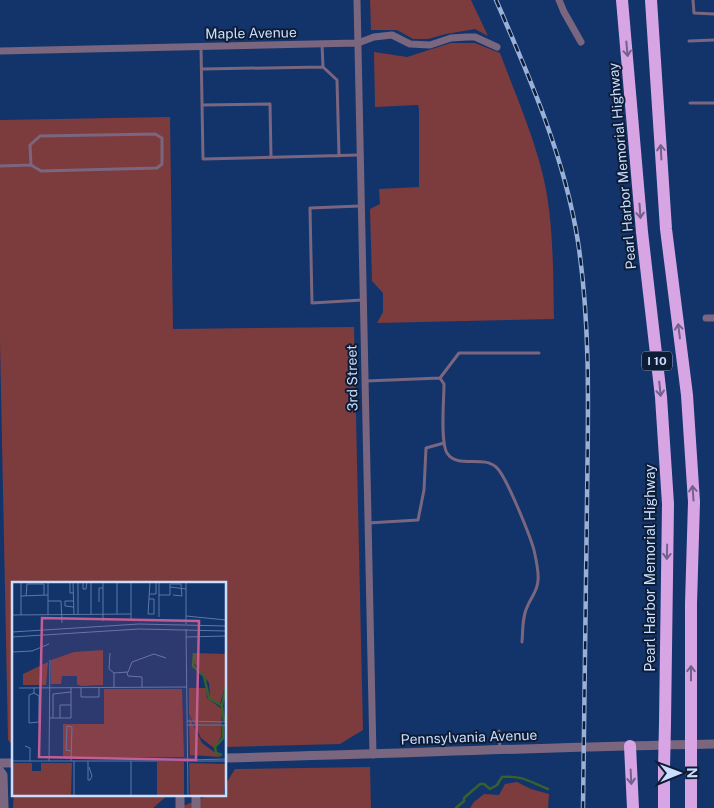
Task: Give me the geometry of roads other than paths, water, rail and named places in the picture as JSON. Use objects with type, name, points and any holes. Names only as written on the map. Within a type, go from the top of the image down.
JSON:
[{"type":"highway","name":"Pearl Harbor Memorial Highway","points":[[622,0],[642,232],[661,397],[668,504],[664,808]]},
{"type":"highway","name":"I 10","points":[[651,0],[666,229],[687,395],[694,502],[691,604],[691,808]]},
{"type":"highway","points":[[655,46],[660,0]]},
{"type":"highway","points":[[630,746],[633,808]]},
{"type":"street","name":"3rd Street","points":[[357,0],[373,755]]},
{"type":"street","points":[[559,0],[581,42]]},
{"type":"street","name":"Maple Avenue","points":[[0,51],[358,43],[374,37],[392,36],[410,44],[430,46],[451,38],[467,37],[475,38],[497,47]]},
{"type":"street","points":[[706,318],[714,318]]},
{"type":"street","name":"Pennsylvania Avenue","points":[[226,758],[714,744]]},
{"type":"street","points":[[0,770],[3,775],[4,808]]},
{"type":"lane","points":[[693,0],[696,15],[714,14]]},
{"type":"lane","points":[[689,40],[714,40]]},
{"type":"lane","points":[[322,44],[323,67]]},
{"type":"lane","points":[[201,47],[203,158],[360,155]]},
{"type":"lane","points":[[202,69],[323,67],[337,80],[339,156]]},
{"type":"lane","points":[[690,103],[714,103]]},
{"type":"lane","points":[[202,105],[270,104],[271,157]]},
{"type":"lane","points":[[0,166],[30,165],[41,171],[157,168],[162,164],[162,138],[155,134],[40,136],[30,145],[30,165]]},
{"type":"lane","points":[[361,206],[310,208],[312,303],[363,300]]},
{"type":"lane","points":[[440,378],[459,353],[539,353]]},
{"type":"lane","points":[[365,381],[440,378]]},
{"type":"lane","points":[[440,378],[444,384],[445,450],[455,460],[489,462],[497,467],[514,501],[534,551],[538,580],[535,593],[528,604],[524,616],[522,642]]},
{"type":"lane","points":[[368,523],[418,520],[424,490],[426,448],[444,443]]},
{"type":"lane","points":[[499,731],[500,750]]},
{"type":"waterway","points":[[456,808],[480,784],[484,784],[490,789],[497,785],[502,777],[521,778],[548,789]]},
{"type":"railway","points":[[496,0],[545,119],[555,149],[572,211],[582,274],[587,339],[588,404],[583,808]]}]
